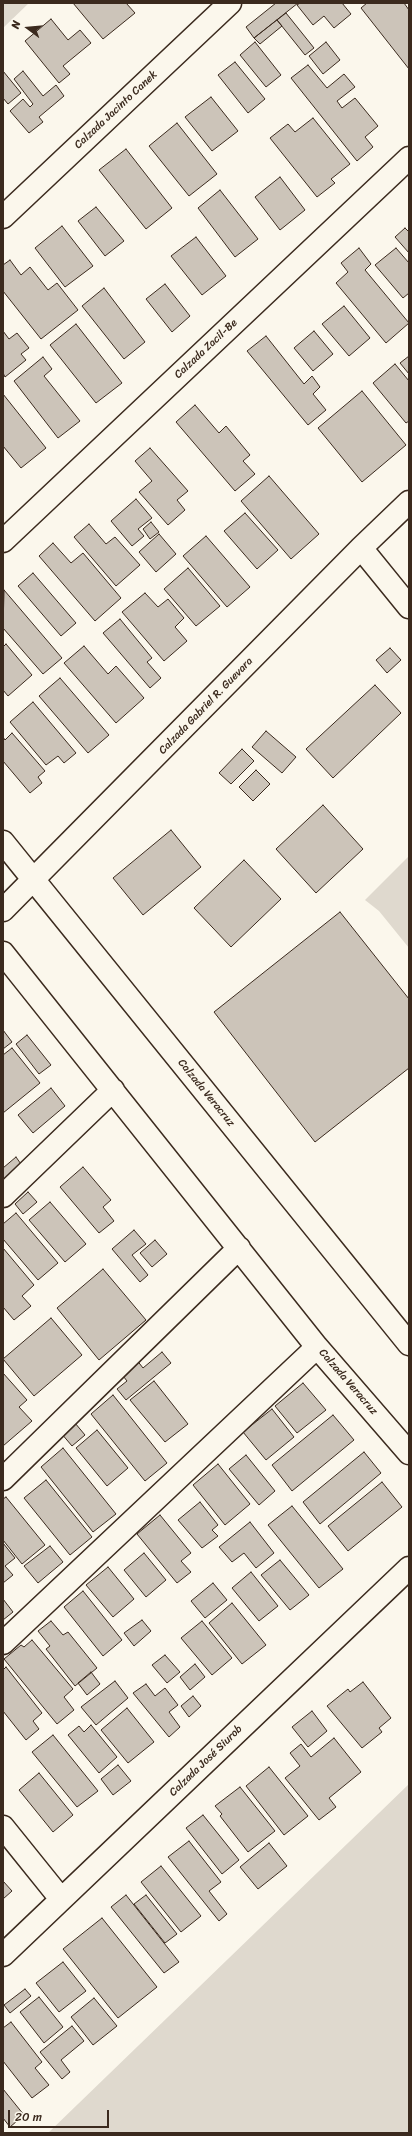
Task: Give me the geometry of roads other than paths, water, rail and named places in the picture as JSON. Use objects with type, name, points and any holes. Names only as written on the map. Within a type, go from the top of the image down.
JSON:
[{"type":"street","name":"Calzada Jacinto Canek","points":[[3,218],[230,3]]},
{"type":"street","name":"Calzada Zacil-Be","points":[[3,541],[409,158]]},
{"type":"street","name":"Calzada Gabriel R. Guevara","points":[[3,910],[35,880],[361,548],[409,502]]},
{"type":"street","points":[[361,548],[409,607]]},
{"type":"street","name":"Calzada Veracruz","points":[[3,842],[409,1344]]},
{"type":"street","name":"Calzada Veracruz","points":[[3,953],[317,1347],[409,1453]]},
{"type":"street","points":[[3,1196],[113,1090]]},
{"type":"street","points":[[3,1479],[239,1248]]},
{"type":"street","points":[[3,1643],[317,1347]]},
{"type":"street","name":"Calzada José Siurob","points":[[3,1955],[409,1568]]},
{"type":"street","points":[[3,1827],[61,1899]]}]
